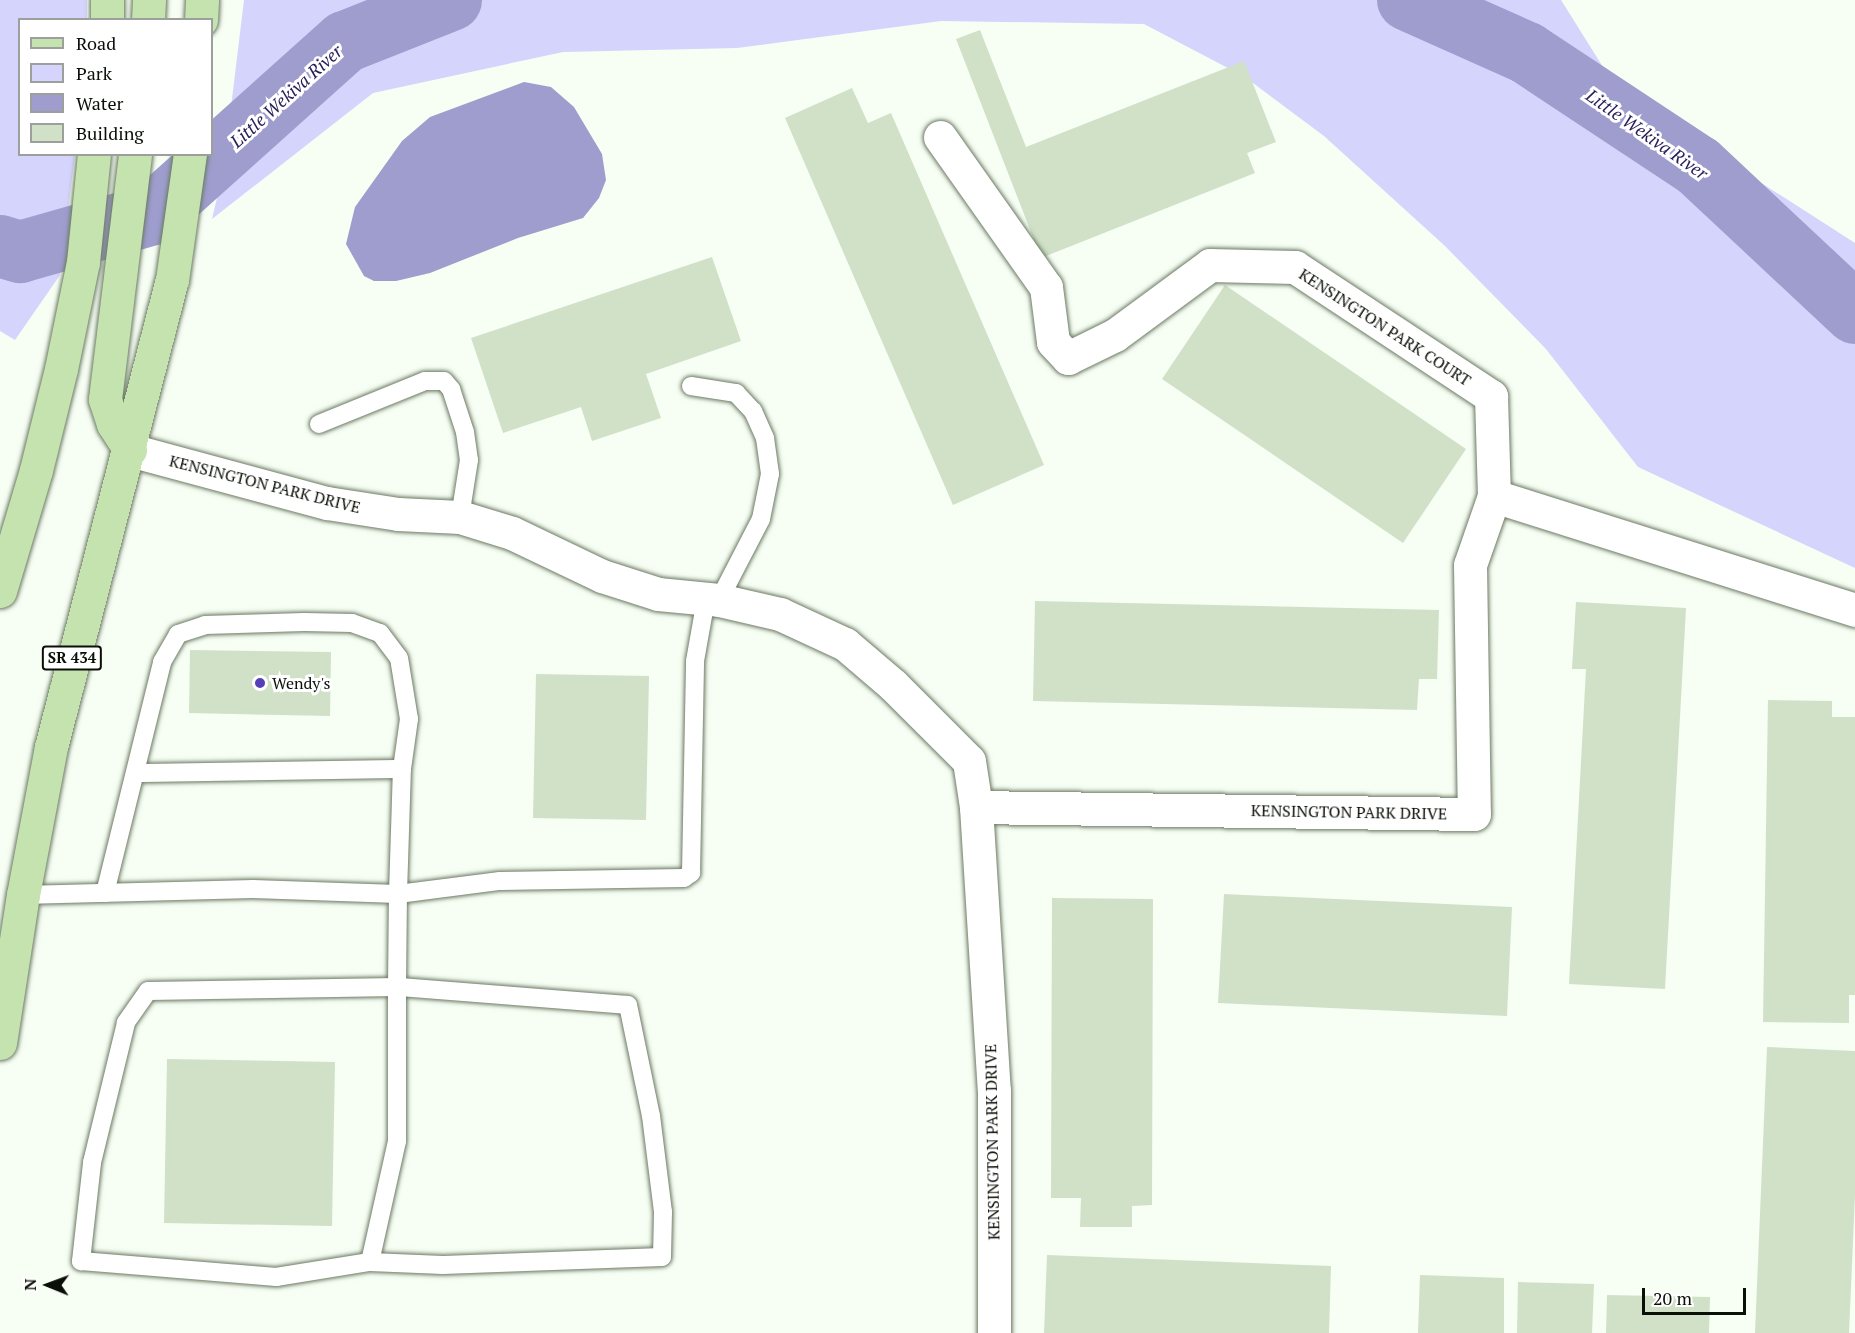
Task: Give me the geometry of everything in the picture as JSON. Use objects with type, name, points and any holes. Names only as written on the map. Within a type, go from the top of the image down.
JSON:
[{"type":"main road","points":[[106,18],[107,0]]},
{"type":"main road","points":[[148,18],[149,0]]},
{"type":"main road","points":[[201,18],[202,0]]},
{"type":"main road","points":[[130,450],[113,424],[105,399],[135,156]]},
{"type":"main road","name":"SR 434","points":[[0,1043],[23,894],[82,620],[130,450],[172,280],[190,156]]},
{"type":"main road","points":[[0,591],[36,470],[61,369],[83,262],[93,164]]},
{"type":"street","name":"KENSINGTON PARK COURT","points":[[940,136],[1046,287],[1053,342],[1068,358],[1115,335],[1210,266],[1294,267],[1491,396],[1494,496],[1470,565]]},
{"type":"street","name":"KENSINGTON PARK DRIVE","points":[[130,450],[327,502],[398,514],[460,518],[512,533],[602,576],[658,594],[713,599],[780,614],[845,644],[893,685],[969,761],[976,807],[994,1090],[994,1333]]},
{"type":"street","points":[[1494,496],[1855,609]]},
{"type":"street","name":"KENSINGTON PARK DRIVE","points":[[976,807],[1474,814],[1470,565]]},
{"type":"lane","points":[[319,424],[424,381],[444,381],[451,389],[462,421],[469,460],[460,518]]},
{"type":"lane","points":[[23,894],[253,890],[398,894],[500,881],[684,878],[691,873],[695,661],[713,599],[762,519],[770,474],[765,438],[753,411],[736,393],[691,386]]},
{"type":"lane","points":[[105,893],[162,662],[178,634],[205,625],[304,622],[352,623],[380,633],[399,658],[409,719],[402,769],[398,894],[397,1141],[370,1262]]},
{"type":"lane","points":[[136,773],[402,769]]},
{"type":"lane","points":[[398,987],[627,1005],[651,1116],[663,1212],[662,1257],[443,1265],[370,1262],[276,1277],[81,1261],[92,1163],[126,1023],[148,991],[398,987]]},
{"type":"green space","points":[[0,0],[87,0],[87,18],[18,18],[18,156],[75,156],[60,275],[15,340],[0,331]]},
{"type":"green space","points":[[244,0],[1561,0],[1618,91],[1855,243],[1855,568],[1638,467],[1546,349],[1445,246],[1324,136],[1245,77],[1144,24],[941,21],[737,48],[563,52],[373,93],[212,219],[223,173]]},
{"type":"water","points":[[524,82],[551,87],[574,107],[602,154],[606,180],[599,198],[583,218],[518,238],[430,273],[396,281],[374,281],[364,276],[346,244],[355,207],[402,141],[430,117]]},
{"type":"building","points":[[980,30],[1026,147],[1244,61],[1276,142],[1247,153],[1255,173],[1041,258],[956,39]]},
{"type":"building","points":[[852,88],[868,123],[891,113],[1044,465],[953,505],[785,118]]},
{"type":"building","points":[[712,257],[741,341],[646,374],[661,418],[592,441],[581,407],[503,433],[471,338]]},
{"type":"building","points":[[1225,285],[1466,449],[1403,543],[1162,379]]},
{"type":"building","points":[[1035,601],[1439,610],[1437,679],[1419,679],[1417,710],[1033,701]]},
{"type":"building","points":[[1576,602],[1686,608],[1665,989],[1569,984],[1586,669],[1572,669]]},
{"type":"building","name":"Wendy's","points":[[190,650],[331,652],[330,716],[189,713]]},
{"type":"building","points":[[536,674],[649,676],[646,820],[533,818]]},
{"type":"building","points":[[1768,700],[1832,701],[1832,717],[1855,717],[1855,995],[1849,995],[1849,1023],[1763,1022]]},
{"type":"building","points":[[1224,894],[1512,907],[1507,1016],[1218,1003]]},
{"type":"building","points":[[1052,898],[1153,899],[1152,1205],[1132,1206],[1132,1227],[1080,1227],[1081,1198],[1051,1198]]},
{"type":"building","points":[[1767,1047],[1855,1051],[1855,1196],[1849,1333],[1755,1333]]},
{"type":"building","points":[[167,1059],[335,1062],[332,1226],[164,1223]]},
{"type":"building","points":[[1047,1255],[1331,1266],[1329,1333],[1044,1333]]},
{"type":"building","points":[[1420,1275],[1504,1278],[1504,1333],[1418,1333]]},
{"type":"building","points":[[1518,1282],[1594,1284],[1592,1333],[1517,1333]]},
{"type":"building","points":[[1607,1295],[1710,1297],[1709,1333],[1606,1333]]},
{"type":"waterway","name":"Little Wekiva River","points":[[0,246],[20,252],[153,214],[345,42],[451,0]]},
{"type":"waterway","name":"Little Wekiva River","points":[[1408,0],[1527,53],[1698,166],[1855,313]]},
{"type":"place","name":"Wendy's","points":[[260,683]]}]
